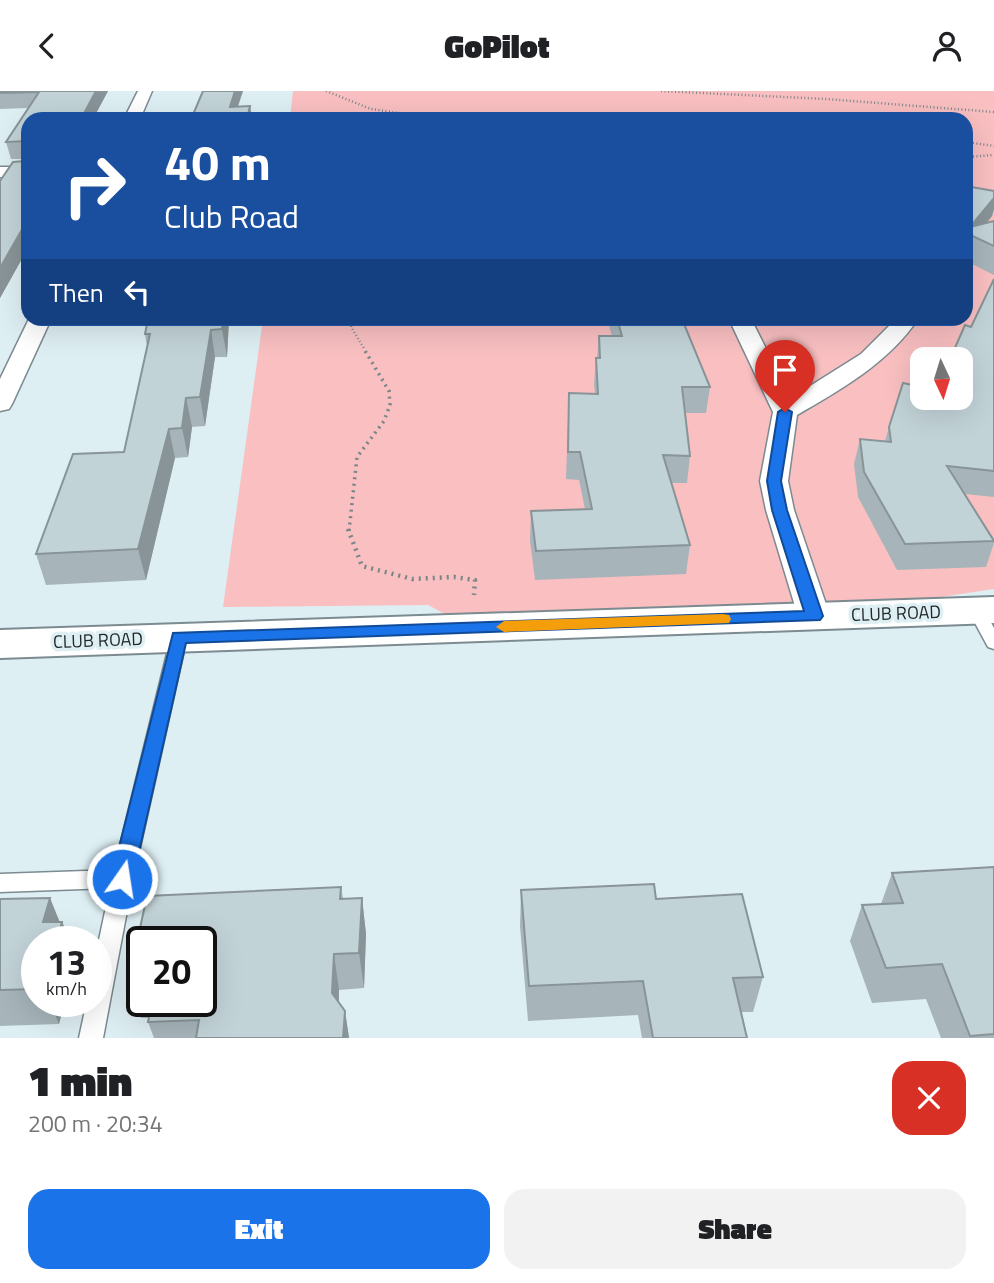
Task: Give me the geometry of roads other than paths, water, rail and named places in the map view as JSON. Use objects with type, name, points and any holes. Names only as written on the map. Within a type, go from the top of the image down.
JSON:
[{"type":"street","points":[[135,112],[145,91]]},
{"type":"street","points":[[0,172],[21,171]]},
{"type":"street","points":[[0,404],[37,326]]},
{"type":"street","points":[[743,326],[785,412],[774,481],[780,510],[814,616]]},
{"type":"street","points":[[785,412],[863,362],[901,326]]},
{"type":"street","name":"CLUB ROAD","points":[[0,644],[814,616],[988,621]]},
{"type":"lane","points":[[91,1038],[122,879],[179,637]]},
{"type":"lane","points":[[0,884],[122,879]]}]
